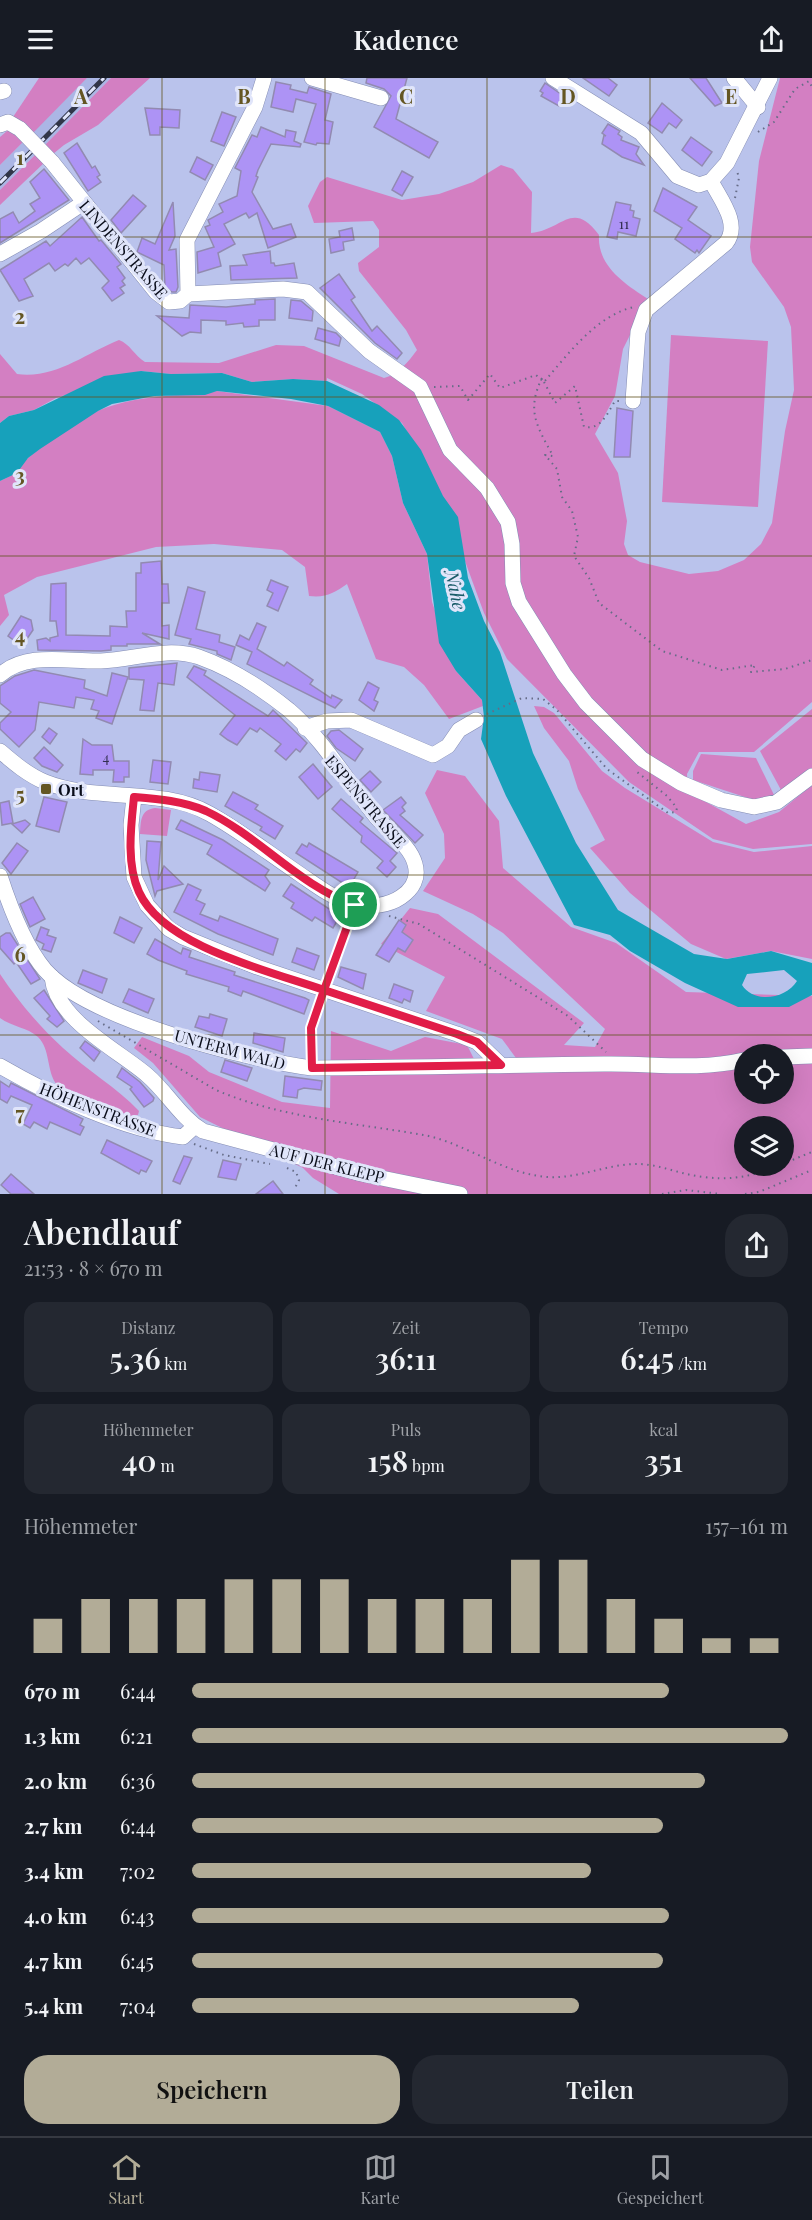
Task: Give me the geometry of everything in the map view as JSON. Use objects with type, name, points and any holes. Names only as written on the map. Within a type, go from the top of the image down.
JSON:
[{"type":"street","name":"LINDENSTRASSE","points":[[0,126],[8,122],[20,129],[52,162],[163,300],[174,303],[188,294],[187,240],[255,107],[264,78]]},
{"type":"street","points":[[312,78],[381,98]]},
{"type":"street","points":[[554,78],[641,133],[670,169],[684,181],[699,185],[711,181],[734,151],[758,107],[770,78]]},
{"type":"street","points":[[734,78],[758,107]]},
{"type":"street","points":[[633,401],[638,332],[646,310],[726,243],[732,231],[731,221],[711,181]]},
{"type":"street","points":[[0,254],[41,231],[83,203]]},
{"type":"street","points":[[188,294],[283,289],[306,292],[383,362],[420,387],[450,450],[487,488],[508,522],[512,544],[513,583],[519,602],[564,674],[586,703],[627,746],[662,773],[721,800],[741,806],[768,806],[812,776]]},
{"type":"street","points":[[0,675],[16,664],[31,661],[101,661],[147,654],[186,654],[209,661],[256,688],[292,712],[305,728],[327,721],[351,720],[433,755],[443,750],[459,729],[476,720]]},
{"type":"street","name":"ESPENSTRASSE","points":[[0,751],[21,769],[46,783],[85,792],[171,801],[206,812],[324,890],[355,905],[383,904],[396,900],[412,886],[417,877],[416,866],[405,846],[376,817],[305,728]]},
{"type":"street","points":[[134,797],[131,825],[134,877],[139,892],[158,919],[183,937],[324,990],[477,1042],[501,1065]]},
{"type":"street","points":[[0,876],[32,950],[52,977],[55,991],[81,1024],[148,1076],[195,1126],[183,1137]]},
{"type":"street","name":"UNTERM WALD","points":[[52,977],[96,1004],[152,1027],[222,1050],[312,1068],[620,1064],[684,1068],[714,1067],[734,1062]]},
{"type":"street","points":[[794,1057],[812,1056]]},
{"type":"street","name":"HÖHENSTRASSE","points":[[0,1066],[49,1092],[102,1114],[183,1137]]},
{"type":"street","name":"AUF DER KLEPP","points":[[195,1126],[212,1135],[351,1171],[459,1194]]},
{"type":"path","points":[[755,134],[774,122],[795,89],[809,81],[812,87]]},
{"type":"path","points":[[731,221],[739,178],[734,151]]},
{"type":"path","points":[[544,382],[579,340],[623,311],[637,307],[646,310]]},
{"type":"path","points":[[420,387],[460,386],[468,400],[490,374],[500,388],[536,375],[542,378],[555,404],[575,386],[584,427],[602,424],[615,401],[633,401]]},
{"type":"path","points":[[542,378],[536,390],[533,412],[553,456],[545,455],[557,469],[562,496],[572,511],[578,537],[574,556],[589,578],[599,603],[662,651],[702,666],[722,670],[755,665],[751,672],[785,669],[812,660]]},
{"type":"path","points":[[476,720],[533,696],[548,701],[607,770],[668,813],[676,812],[677,808],[672,801],[632,766]]},
{"type":"path","points":[[312,1068],[311,1028],[355,905]]},
{"type":"path","points":[[380,918],[403,918],[419,924],[568,1016],[620,1064]]},
{"type":"path","points":[[92,1018],[216,1090],[234,1098],[306,1116],[440,1139],[524,1173],[540,1177],[555,1178],[635,1164],[704,1178],[745,1178],[776,1168],[812,1152]]},
{"type":"path","points":[[183,1137],[195,1145],[224,1155],[279,1166],[296,1172],[299,1180],[294,1190]]},
{"type":"path","points":[[745,1194],[759,1192],[812,1170]]},
{"type":"path","points":[[662,1194],[686,1190],[721,1194]]},
{"type":"shaded area","points":[[39,78],[87,78],[32,134],[13,117]]},
{"type":"shaded area","points":[[87,78],[111,78],[0,190],[0,165]]},
{"type":"shaded area","points":[[111,78],[150,78],[98,125],[53,154],[44,146]]},
{"type":"shaded area","points":[[780,78],[812,78],[812,702],[754,752],[699,752],[687,774],[688,792],[746,824],[779,812],[812,785],[812,844],[753,849],[713,839],[629,782],[507,659],[484,613],[439,490],[402,423],[362,394],[327,378],[327,381],[293,379],[252,382],[222,373],[171,374],[141,371],[56,398],[34,410],[9,416],[0,423],[0,354],[17,374],[31,375],[70,364],[119,340],[145,362],[219,363],[276,345],[304,346],[384,378],[394,374],[417,350],[406,330],[359,271],[358,263],[379,247],[379,230],[373,221],[314,223],[308,206],[320,182],[327,177],[402,200],[439,194],[473,182],[501,165],[513,169],[532,192],[531,233],[542,231],[567,219],[581,219],[590,224],[599,235],[603,256],[614,273],[648,299],[623,349],[615,396],[595,434],[618,473],[627,521],[624,544],[628,555],[640,562],[689,574],[718,571],[744,560],[761,544],[772,523],[785,431],[794,390],[791,327],[784,307],[752,262],[750,247],[759,161]]},
{"type":"shaded area","points":[[7,131],[12,131],[24,141],[0,165],[0,137]]},
{"type":"shaded area","points":[[36,154],[45,162],[0,205],[0,190]]},
{"type":"shaded area","points":[[671,335],[768,341],[758,507],[662,502]]},
{"type":"shaded area","points":[[217,391],[328,406],[380,432],[392,456],[403,503],[427,554],[432,602],[456,671],[482,700],[483,706],[449,719],[424,685],[404,667],[376,659],[347,584],[330,594],[309,596],[305,567],[282,550],[214,544],[156,547],[37,577],[4,595],[9,615],[0,626],[0,481],[12,474],[33,454],[89,415],[124,402]]},
{"type":"shaded area","points":[[534,706],[544,707],[554,713],[602,771],[625,788],[713,842],[754,852],[812,846],[812,959],[771,951],[726,959],[691,944],[630,893],[590,848],[605,840],[578,789],[569,761],[544,728]]},
{"type":"shaded area","points":[[812,709],[812,768],[781,790],[760,751]]},
{"type":"shaded area","points":[[701,754],[756,758],[776,799],[754,800],[693,780],[693,771]]},
{"type":"shaded area","points":[[437,770],[465,776],[499,821],[503,868],[571,927],[616,943],[686,992],[812,996],[812,1194],[339,1194],[313,1178],[303,1168],[200,1117],[153,1063],[134,1048],[142,1037],[189,1056],[209,1072],[282,1102],[330,1108],[331,1031],[391,1051],[425,1037],[467,1045],[475,1061],[516,1058],[502,1039],[426,1011],[445,977],[381,944],[410,908],[438,914],[584,1023],[564,1045],[595,1047],[605,1029],[503,933],[473,914],[423,891],[445,858],[444,834],[425,793]]},
{"type":"shaded area","points":[[155,808],[171,810],[167,836],[140,834],[144,814]]},
{"type":"shaded area","points":[[0,974],[46,1031],[72,1056],[130,1102],[139,1111],[138,1115],[130,1116],[57,1085],[51,1073],[45,1048],[38,1037],[0,1018]]},
{"type":"water","name":"Nahe","points":[[141,371],[171,374],[222,373],[252,382],[293,379],[327,381],[379,405],[399,420],[421,450],[443,496],[458,517],[468,578],[484,621],[500,652],[533,753],[576,843],[618,910],[694,954],[727,959],[771,951],[812,963],[812,995],[789,1007],[738,1007],[685,983],[630,951],[610,935],[574,925],[506,796],[481,739],[484,717],[482,700],[456,671],[439,643],[427,554],[403,503],[392,456],[380,432],[328,406],[291,399],[217,391],[205,395],[154,396],[112,404],[98,411],[28,458],[17,473],[0,481],[0,423],[9,416],[34,410],[104,376]],"holes":[[[784,970],[797,981],[785,992],[770,997],[754,995],[742,985],[747,974]]]},
{"type":"building","points":[[367,78],[407,78],[396,119],[438,142],[429,158],[374,127],[391,96],[384,89],[366,83]]},
{"type":"building","points":[[583,78],[608,78],[617,85],[609,96]]},
{"type":"building","points":[[690,78],[706,78],[722,103],[715,106]]},
{"type":"building","points":[[276,82],[291,85],[290,89],[307,93],[309,87],[331,94],[325,120],[333,122],[329,144],[317,143],[316,145],[304,142],[316,104],[296,99],[293,112],[271,107]]},
{"type":"building","points":[[545,83],[565,97],[559,106],[541,96],[543,93],[540,91]]},
{"type":"building","points":[[662,103],[682,120],[676,128],[669,123],[662,133],[648,123]]},
{"type":"building","points":[[145,108],[180,110],[179,128],[160,127],[160,135],[150,135]]},
{"type":"building","points":[[222,112],[236,117],[224,146],[211,141]]},
{"type":"building","points":[[608,124],[620,131],[618,134],[622,137],[621,140],[639,147],[636,154],[644,165],[622,157],[602,144],[604,135],[606,136],[602,133]]},
{"type":"building","points":[[261,127],[285,137],[286,130],[296,132],[294,141],[301,144],[300,147],[271,144],[258,170],[256,176],[258,177],[252,192],[273,229],[291,224],[296,237],[268,248],[257,213],[249,218],[246,213],[224,224],[235,244],[218,253],[221,266],[198,273],[197,252],[214,247],[205,227],[210,225],[208,220],[223,212],[219,204],[237,196],[241,171],[235,168],[252,135],[257,137]]},
{"type":"building","points":[[691,137],[712,152],[702,166],[682,150]]},
{"type":"building","points":[[77,143],[92,168],[95,166],[100,175],[97,177],[101,182],[88,191],[64,153]]},
{"type":"building","points":[[197,157],[213,165],[205,180],[190,172]]},
{"type":"building","points":[[44,169],[69,200],[0,243],[0,219],[13,212],[19,223],[35,211],[30,204],[40,198],[30,182]]},
{"type":"building","points":[[402,171],[413,177],[402,196],[392,190]]},
{"type":"building","points":[[663,188],[697,207],[688,220],[711,236],[699,253],[697,250],[695,253],[675,239],[682,228],[654,211]]},
{"type":"building","points":[[133,195],[146,206],[121,233],[111,220]]},
{"type":"building","points":[[173,202],[175,236],[169,250],[176,249],[178,287],[176,292],[165,287],[164,265],[137,252],[142,238],[155,244]]},
{"type":"building","points":[[616,202],[631,205],[630,210],[634,211],[633,217],[640,219],[636,236],[618,232],[617,239],[607,237]]},
{"type":"building","points":[[82,217],[99,241],[101,240],[121,264],[117,267],[125,278],[122,281],[125,285],[120,288],[124,293],[112,301],[102,288],[109,281],[89,258],[81,264],[76,258],[68,266],[65,264],[55,271],[49,263],[24,279],[33,296],[19,301],[0,270],[46,241],[50,246]]},
{"type":"building","points":[[352,228],[354,240],[343,242],[344,250],[331,253],[329,239],[340,237],[339,231]]},
{"type":"building","points":[[270,251],[271,263],[275,266],[294,263],[297,278],[231,280],[230,266],[247,265],[243,255]]},
{"type":"building","points":[[339,274],[355,297],[351,300],[372,331],[377,326],[402,353],[397,359],[375,343],[320,288]]},
{"type":"building","points":[[275,299],[275,320],[259,320],[259,326],[244,327],[243,323],[226,325],[226,321],[201,320],[201,333],[190,332],[182,336],[157,316],[189,318],[190,305],[226,307],[255,304],[255,300]]},
{"type":"building","points":[[291,300],[301,301],[313,311],[312,321],[289,318]]},
{"type":"building","points":[[318,328],[336,333],[341,338],[339,346],[315,339]]},
{"type":"building","points":[[617,408],[633,411],[630,457],[614,457]]},
{"type":"building","points":[[161,561],[162,584],[168,584],[169,603],[162,603],[162,626],[169,625],[169,639],[142,633],[160,644],[127,644],[127,646],[111,646],[111,650],[101,651],[38,650],[37,640],[46,638],[50,641],[50,638],[58,636],[56,621],[50,621],[51,584],[66,583],[66,635],[110,636],[110,626],[127,627],[126,611],[136,611],[136,573],[141,573],[141,563]]},
{"type":"building","points":[[271,580],[288,587],[278,611],[267,606],[273,593],[267,590]]},
{"type":"building","points":[[188,587],[205,592],[196,629],[220,635],[219,642],[235,647],[231,660],[217,654],[217,651],[189,644],[191,639],[175,635]]},
{"type":"building","points":[[21,616],[31,620],[33,630],[22,646],[8,636]]},
{"type":"building","points":[[257,623],[266,627],[257,649],[284,666],[287,662],[313,680],[310,684],[331,698],[332,695],[342,700],[335,708],[247,664],[252,652],[236,645],[240,635],[249,640]]},
{"type":"building","points":[[177,663],[174,685],[158,683],[154,711],[140,710],[144,680],[129,679],[129,668]]},
{"type":"building","points":[[194,666],[206,671],[204,675],[268,716],[273,710],[307,743],[300,752],[296,749],[286,760],[275,751],[281,744],[260,728],[257,732],[250,728],[237,745],[228,740],[220,734],[235,715],[187,677]]},
{"type":"building","points":[[34,670],[85,680],[84,688],[107,696],[112,673],[128,677],[112,724],[96,718],[99,711],[91,709],[94,700],[76,697],[74,708],[39,702],[35,730],[19,747],[0,729],[0,723],[11,712],[0,703],[0,686],[15,676]]},
{"type":"building","points":[[368,682],[379,688],[374,700],[378,702],[374,711],[359,700]]},
{"type":"building","points":[[49,728],[57,734],[50,744],[42,737]]},
{"type":"building","points":[[339,730],[363,749],[355,761],[336,748],[327,736],[331,731]]},
{"type":"building","points":[[83,739],[92,745],[112,745],[114,761],[129,761],[129,777],[124,777],[124,782],[113,782],[114,770],[93,770],[93,775],[80,774]]},
{"type":"building","points":[[44,747],[63,765],[57,772],[42,766],[34,758]]},
{"type":"building","points":[[153,760],[171,762],[168,784],[150,782]]},
{"type":"building","points":[[313,764],[332,787],[318,799],[299,777]]},
{"type":"building","points":[[370,771],[381,782],[371,792],[360,780]]},
{"type":"building","points":[[200,772],[220,775],[217,792],[193,788],[194,779],[199,780]]},
{"type":"building","points":[[233,792],[258,805],[255,809],[283,826],[275,839],[260,830],[262,827],[225,806]]},
{"type":"building","points":[[44,797],[67,802],[59,832],[36,826]]},
{"type":"building","points":[[401,797],[406,803],[402,807],[405,811],[400,815],[423,835],[415,843],[383,810]]},
{"type":"building","points":[[341,799],[363,818],[360,822],[397,853],[390,861],[396,867],[387,877],[377,868],[383,861],[361,842],[362,836],[332,809]]},
{"type":"building","points":[[9,801],[13,823],[2,825],[0,803]]},
{"type":"building","points":[[25,820],[30,824],[22,833],[12,824]]},
{"type":"building","points":[[181,820],[223,840],[269,870],[265,876],[270,883],[265,891],[207,854],[212,845],[176,829]]},
{"type":"building","points":[[147,841],[161,842],[158,880],[164,866],[183,884],[157,891],[155,896],[146,860]]},
{"type":"building","points":[[17,843],[28,851],[11,874],[2,863]]},
{"type":"building","points":[[309,843],[358,872],[354,879],[364,885],[358,893],[296,853],[302,844],[307,847]]},
{"type":"building","points":[[188,884],[201,890],[196,900],[205,904],[200,914],[218,921],[220,916],[278,939],[273,955],[218,934],[174,912]]},
{"type":"building","points":[[291,884],[340,916],[333,928],[315,917],[312,921],[291,908],[294,903],[283,896]]},
{"type":"building","points":[[33,897],[45,919],[30,927],[20,904]]},
{"type":"building","points":[[120,917],[142,928],[134,943],[114,933]]},
{"type":"building","points":[[399,920],[406,925],[402,932],[413,940],[405,952],[398,948],[389,962],[376,955]]},
{"type":"building","points":[[41,927],[49,930],[47,935],[56,938],[51,952],[42,949],[44,944],[36,940]]},
{"type":"building","points":[[10,933],[40,979],[31,984],[16,962],[14,964],[0,948],[0,937]]},
{"type":"building","points":[[155,939],[181,954],[183,948],[191,951],[189,957],[235,972],[234,975],[309,1000],[304,1014],[243,991],[241,996],[228,991],[229,987],[186,974],[187,971],[158,960],[147,954]]},
{"type":"building","points":[[297,948],[319,956],[314,970],[292,962]]},
{"type":"building","points":[[341,967],[366,974],[363,989],[338,977]]},
{"type":"building","points":[[83,970],[107,979],[102,993],[78,983]]},
{"type":"building","points":[[394,984],[413,991],[410,1002],[404,999],[402,1003],[389,998]]},
{"type":"building","points":[[129,989],[154,999],[148,1013],[123,1002]]},
{"type":"building","points":[[44,990],[64,1021],[57,1027],[47,1019],[50,1016],[34,998]]},
{"type":"building","points":[[210,1014],[227,1019],[222,1036],[195,1027],[199,1016],[209,1018]]},
{"type":"building","points":[[254,1033],[285,1038],[283,1052],[253,1043]]},
{"type":"building","points":[[85,1041],[100,1052],[94,1061],[80,1048]]},
{"type":"building","points":[[225,1060],[252,1068],[247,1081],[221,1072]]},
{"type":"building","points":[[122,1068],[140,1082],[154,1098],[153,1101],[144,1107],[130,1089],[132,1087],[117,1077]]},
{"type":"building","points":[[285,1076],[322,1081],[321,1090],[304,1088],[298,1090],[297,1098],[283,1096]]},
{"type":"building","points":[[0,1081],[9,1087],[11,1083],[83,1119],[80,1125],[84,1127],[80,1135],[50,1122],[47,1129],[34,1122],[30,1128],[23,1124],[32,1105],[11,1096],[7,1103],[0,1099]]},
{"type":"building","points":[[107,1140],[152,1161],[146,1172],[141,1170],[139,1174],[101,1153]]},
{"type":"building","points":[[184,1156],[192,1158],[180,1184],[173,1181]]},
{"type":"building","points":[[223,1160],[241,1164],[236,1180],[218,1177]]},
{"type":"building","points":[[11,1174],[34,1194],[11,1194],[1,1185]]},
{"type":"building","points":[[273,1181],[283,1194],[256,1194]]},
{"type":"railway","points":[[0,183],[104,78]]},
{"type":"place","name":"Ort","points":[[46,789]]},
{"type":"route","points":[[355,905],[324,890],[206,812],[190,805],[171,801],[134,797],[131,825],[134,877],[139,892],[158,919],[183,937],[257,967],[324,990],[311,1028],[312,1068],[501,1065],[477,1042],[324,990],[355,905]]}]
